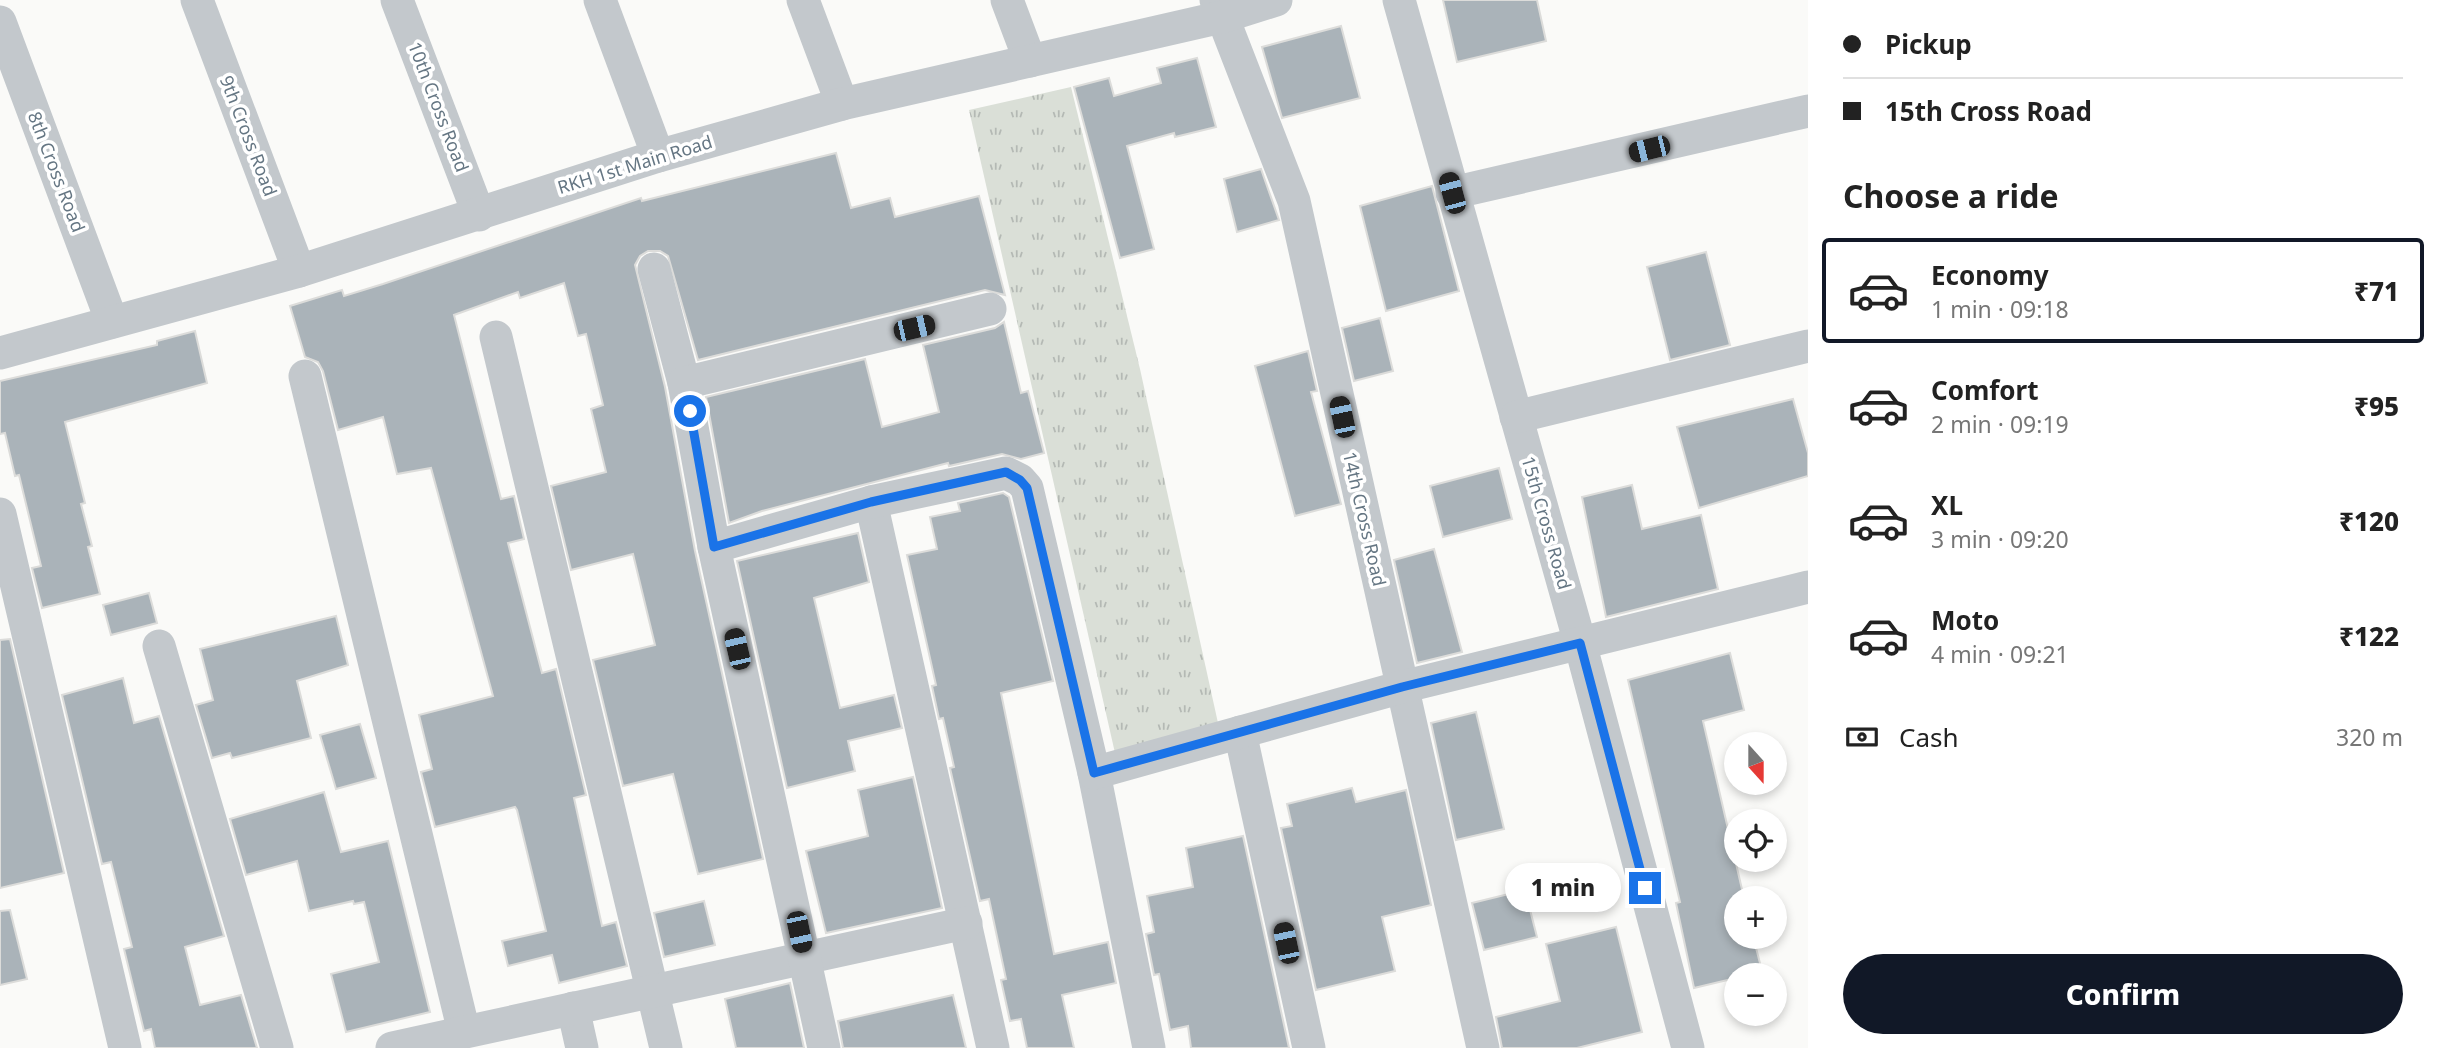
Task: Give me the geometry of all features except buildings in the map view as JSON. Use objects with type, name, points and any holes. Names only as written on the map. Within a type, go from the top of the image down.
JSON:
[{"type":"street","name":"9th Cross Road","points":[[197,0],[299,271]]},
{"type":"street","name":"10th Cross Road","points":[[397,0],[479,215]]},
{"type":"street","points":[[600,0],[658,156]]},
{"type":"street","points":[[803,0],[842,104]]},
{"type":"street","points":[[1007,0],[1030,61]]},
{"type":"street","name":"RKH 1st Main Road","points":[[0,353],[299,271],[658,156],[842,104],[1030,61],[1219,8],[1276,0]]},
{"type":"street","name":"15th Cross Road","points":[[1399,0],[1580,643],[1688,1048]]},
{"type":"street","name":"14th Cross Road","points":[[1219,8],[1294,201],[1483,1048]]},
{"type":"street","name":"8th Cross Road","points":[[0,22],[113,322]]},
{"type":"street","points":[[1452,193],[1808,111]]},
{"type":"street","points":[[654,269],[684,383],[714,547],[824,1048]]},
{"type":"street","points":[[684,383],[990,309]]},
{"type":"street","points":[[496,337],[666,1048]]},
{"type":"street","points":[[1516,417],[1808,346]]},
{"type":"street","points":[[305,376],[464,1032]]},
{"type":"street","points":[[714,547],[871,502],[1006,472],[1020,480],[1027,488],[1094,773],[1149,1048]]},
{"type":"street","points":[[871,502],[993,1048]]},
{"type":"street","points":[[0,514],[125,1048]]},
{"type":"street","points":[[1094,773],[1402,687],[1808,587]]},
{"type":"street","points":[[159,646],[277,1048]]},
{"type":"street","points":[[1240,732],[1309,1048]]},
{"type":"street","points":[[414,1046],[464,1032],[966,923]]},
{"type":"street","points":[[573,1008],[582,1048]]},
{"type":"green space","points":[[1071,87],[1140,369],[1218,723],[1115,753],[969,110]]},
{"type":"route","points":[[690,411],[714,547],[871,502],[1006,472],[1020,480],[1027,488],[1094,773],[1402,687],[1580,643],[1645,888]]}]
